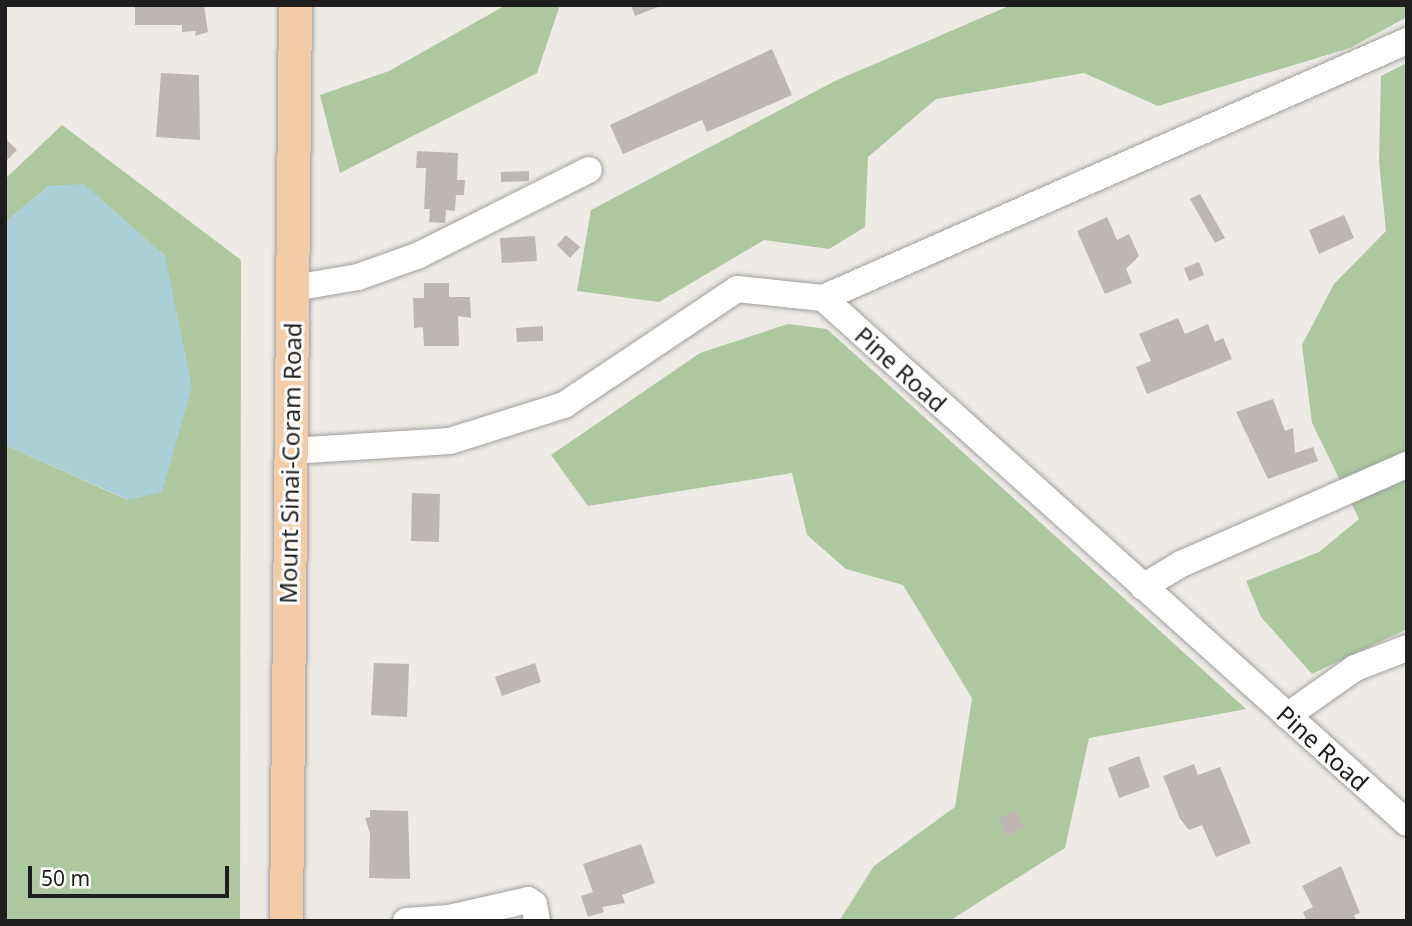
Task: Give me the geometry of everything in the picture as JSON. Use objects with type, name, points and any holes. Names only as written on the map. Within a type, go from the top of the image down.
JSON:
[{"type":"main road","name":"Mount Sinai-Coram Road","points":[[286,920],[295,5]]},
{"type":"street","points":[[291,451],[450,441],[564,405],[737,289],[824,298],[1407,41]]},
{"type":"street","points":[[294,288],[358,277],[417,256],[589,170]]},
{"type":"street","name":"Pine Road","points":[[824,298],[1407,823]]},
{"type":"street","points":[[1143,587],[1181,564],[1407,465]]},
{"type":"street","points":[[1287,716],[1355,668],[1407,648]]},
{"type":"street","points":[[406,921],[449,918],[528,900],[534,904],[537,921]]},
{"type":"street","points":[[286,920],[295,921]]},
{"type":"green space","points":[[506,5],[560,5],[537,73],[340,173],[320,95],[389,71]]},
{"type":"green space","points":[[1011,5],[1407,5],[1407,17],[1350,48],[1158,106],[1084,73],[936,99],[868,157],[865,227],[829,249],[764,240],[659,302],[577,291],[591,210],[835,81]]},
{"type":"green space","points":[[1407,63],[1407,629],[1312,674],[1261,617],[1246,581],[1319,552],[1359,519],[1312,423],[1302,345],[1334,284],[1386,231],[1379,161],[1381,76]]},
{"type":"green space","points":[[62,125],[241,260],[240,921],[5,921],[5,445],[128,500],[165,256],[84,185],[49,186],[5,222],[5,179]]},
{"type":"green space","points":[[788,324],[827,329],[1246,709],[1089,738],[1065,848],[949,921],[839,921],[874,866],[955,807],[972,698],[903,585],[846,569],[807,535],[792,473],[588,506],[551,455],[700,353]]},
{"type":"water","points":[[84,184],[165,256],[192,387],[162,492],[129,500],[5,445],[5,222],[49,186]]},
{"type":"building","points":[[135,5],[204,5],[208,32],[195,36],[196,31],[182,32],[182,25],[135,25]]},
{"type":"building","points":[[631,5],[663,5],[635,16]]},
{"type":"building","points":[[772,49],[792,95],[707,132],[702,120],[623,154],[610,125]]},
{"type":"building","points":[[161,73],[199,75],[200,140],[156,137]]},
{"type":"building","points":[[5,138],[17,150],[5,162]]},
{"type":"building","points":[[417,151],[458,153],[457,180],[465,180],[464,195],[456,195],[455,211],[446,210],[445,223],[429,222],[430,209],[424,209],[426,168],[416,168]]},
{"type":"building","points":[[529,171],[529,181],[501,182],[501,172]]},
{"type":"building","points":[[1200,194],[1225,238],[1215,243],[1190,199]]},
{"type":"building","points":[[1344,215],[1354,238],[1319,254],[1309,230]]},
{"type":"building","points":[[1107,217],[1117,240],[1129,234],[1139,256],[1126,269],[1132,283],[1105,294],[1077,231]]},
{"type":"building","points":[[566,235],[580,247],[570,258],[557,245]]},
{"type":"building","points":[[535,236],[537,261],[502,263],[500,238]]},
{"type":"building","points":[[1199,262],[1204,275],[1189,281],[1184,268]]},
{"type":"building","points":[[424,283],[449,283],[449,297],[470,297],[471,318],[458,316],[459,346],[424,346],[423,327],[414,328],[413,298],[424,298]]},
{"type":"building","points":[[1178,318],[1185,334],[1208,324],[1215,342],[1223,338],[1232,359],[1147,394],[1136,367],[1151,361],[1139,334]]},
{"type":"building","points":[[543,326],[543,341],[517,342],[516,328]]},
{"type":"building","points":[[1273,399],[1285,431],[1293,428],[1295,453],[1313,447],[1318,461],[1268,479],[1236,412]]},
{"type":"building","points":[[412,493],[440,494],[439,542],[411,541]]},
{"type":"building","points":[[374,663],[409,664],[407,717],[371,715]]},
{"type":"building","points":[[535,663],[541,682],[502,696],[495,677]]},
{"type":"building","points":[[1139,756],[1150,787],[1119,798],[1108,768]]},
{"type":"building","points":[[1194,764],[1198,775],[1220,767],[1251,843],[1216,857],[1202,825],[1189,830],[1180,819],[1163,776]]},
{"type":"building","points":[[370,810],[408,811],[410,879],[369,878],[370,833],[365,818],[370,817]]},
{"type":"building","points":[[1017,811],[1024,828],[1006,836],[999,818]]},
{"type":"building","points":[[641,844],[655,883],[622,895],[625,903],[602,907],[604,912],[588,917],[581,896],[593,892],[583,864]]},
{"type":"building","points":[[1341,866],[1360,913],[1354,915],[1357,921],[1307,921],[1303,912],[1313,907],[1302,886]]}]
